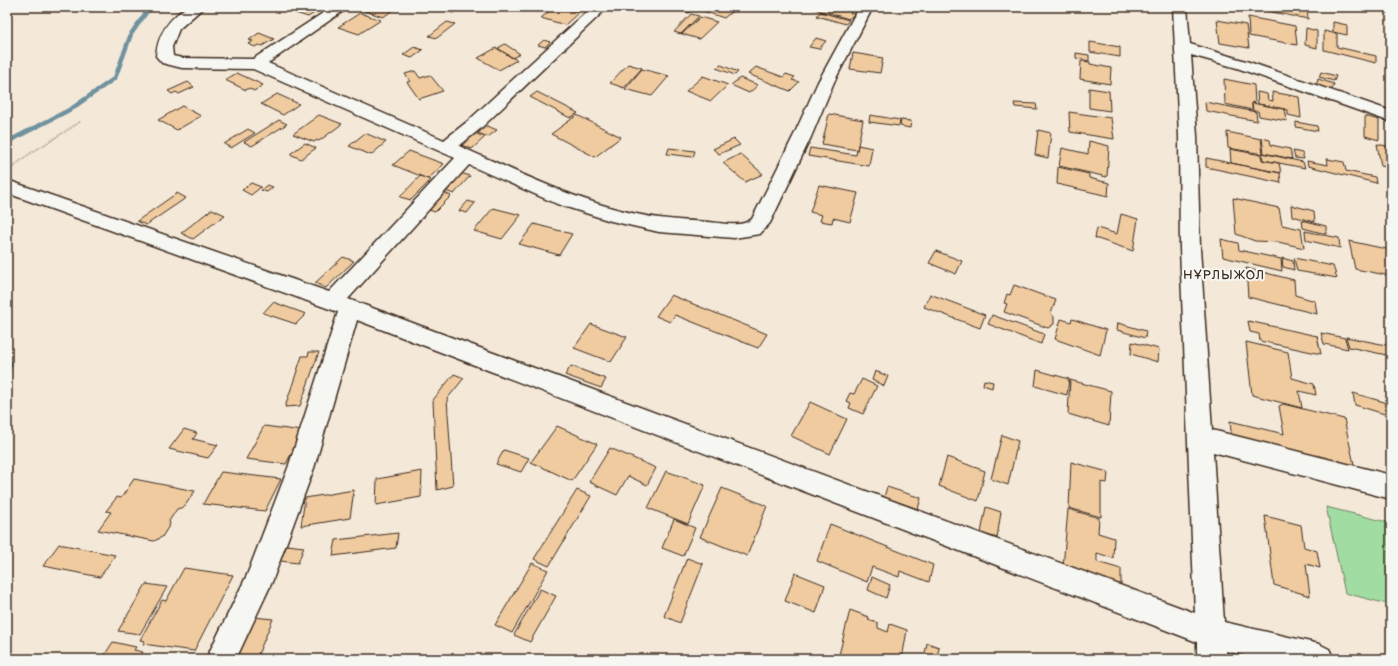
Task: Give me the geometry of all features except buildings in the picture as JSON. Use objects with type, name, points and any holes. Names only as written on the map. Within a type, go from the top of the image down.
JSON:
[{"type":"street","points":[[197,7],[179,18],[169,31],[164,50],[164,56],[168,60],[182,63],[256,64],[564,199],[611,214],[659,225],[718,231],[743,231],[753,229],[760,223],[802,137],[826,82],[866,7]]},
{"type":"street","points":[[256,64],[342,7]]},
{"type":"street","points":[[445,148],[474,125],[601,7]]},
{"type":"street","points":[[1180,7],[1212,646]]},
{"type":"street","points":[[1182,47],[1264,72],[1391,118]]},
{"type":"street","points":[[222,659],[258,582],[302,468],[342,305],[466,157]]},
{"type":"street","points":[[7,186],[342,305],[1212,646],[1319,659]]},
{"type":"street","points":[[1201,438],[1391,487]]},
{"type":"path","points":[[7,172],[28,155],[80,122]]},
{"type":"green space","points":[[1326,507],[1391,523],[1391,605],[1345,593]]},
{"type":"waterway","points":[[7,142],[71,109],[115,78],[131,34],[150,7]]},
{"type":"waterway","points":[[7,361],[10,364],[7,372]]},
{"type":"district","name":"НҰРЛЫЖОЛ","points":[[1224,274]]}]
